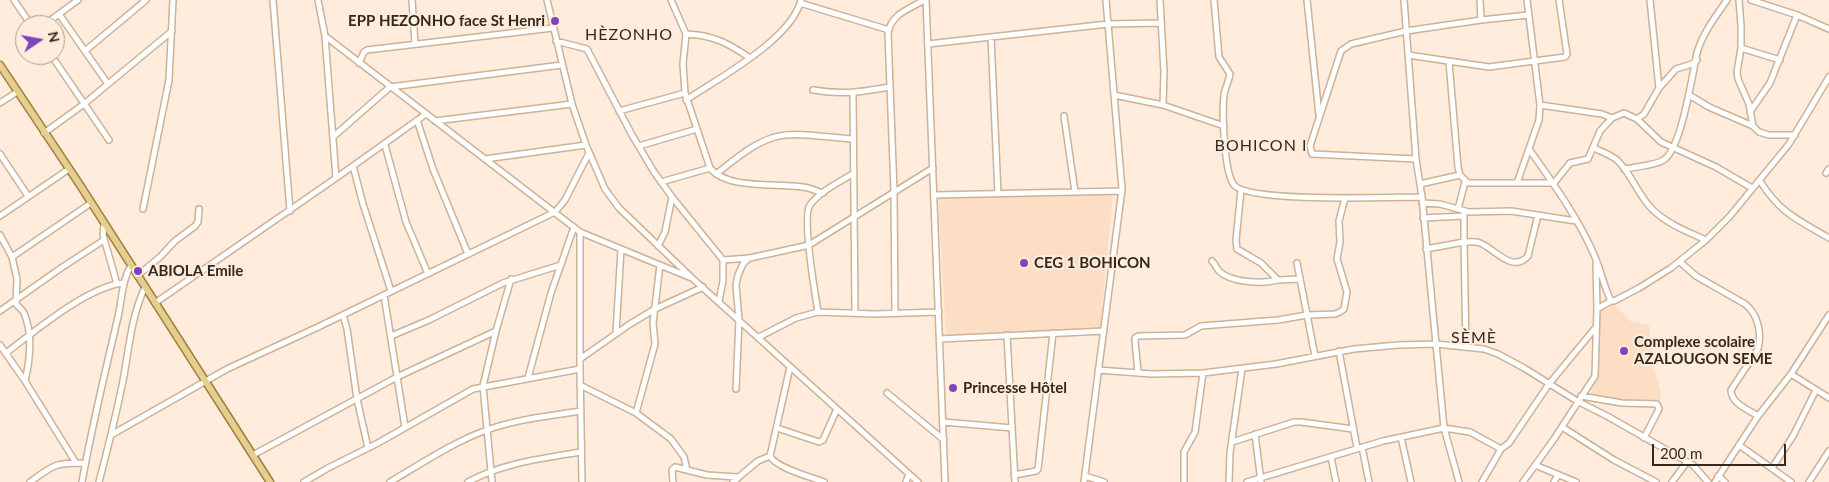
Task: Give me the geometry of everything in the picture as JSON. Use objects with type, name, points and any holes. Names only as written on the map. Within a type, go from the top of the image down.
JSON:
[{"type":"main road","points":[[0,65],[270,482]]},
{"type":"street","points":[[14,0],[25,15]]},
{"type":"street","points":[[78,0],[59,14],[108,84]]},
{"type":"street","points":[[85,51],[146,0]]},
{"type":"street","points":[[143,209],[169,80],[174,0]]},
{"type":"street","points":[[273,0],[290,211]]},
{"type":"street","points":[[318,0],[325,36],[336,178]]},
{"type":"street","points":[[412,0],[416,44]]},
{"type":"street","points":[[547,0],[572,104],[604,189],[618,208],[693,279],[759,336],[790,367],[918,482]]},
{"type":"street","points":[[671,0],[686,34],[683,64],[686,100],[710,168],[724,178],[770,186],[808,188],[823,193]]},
{"type":"street","points":[[895,314],[894,191],[889,30],[894,18],[925,0],[946,482]]},
{"type":"street","points":[[1084,482],[1122,191],[1106,0]]},
{"type":"street","points":[[1160,0],[1164,72],[1163,105]]},
{"type":"street","points":[[1214,0],[1219,56],[1230,74],[1224,93],[1224,126],[1229,174],[1235,186],[1241,190],[1287,196],[1422,200],[1462,212]]},
{"type":"street","points":[[1307,0],[1319,118]]},
{"type":"street","points":[[1404,0],[1416,159],[1424,218],[1444,428],[1459,482]]},
{"type":"street","points":[[1480,0],[1481,20]]},
{"type":"street","points":[[1517,183],[1539,120],[1540,105],[1527,0]]},
{"type":"street","points":[[1408,56],[1489,67],[1567,55],[1559,0]]},
{"type":"street","points":[[1650,0],[1660,88]]},
{"type":"street","points":[[1624,169],[1663,161],[1668,156],[1673,147],[1689,95],[1697,53],[1708,28],[1727,0]]},
{"type":"street","points":[[1739,0],[1741,15],[1738,78],[1745,94],[1753,126]]},
{"type":"street","points":[[1751,0],[1829,29]]},
{"type":"street","points":[[686,100],[750,58],[791,22],[800,1],[889,30]]},
{"type":"street","points":[[1416,159],[1312,154],[1310,146],[1341,51],[1351,44],[1406,31],[1528,15]]},
{"type":"street","points":[[1750,112],[1765,92],[1797,16]]},
{"type":"street","points":[[928,44],[1108,24],[1160,23]]},
{"type":"street","points":[[358,63],[364,52],[368,50],[553,28]]},
{"type":"street","points":[[44,133],[84,104],[172,31]]},
{"type":"street","points":[[686,34],[704,34],[719,39],[750,58]]},
{"type":"street","points":[[325,36],[580,232],[693,279]]},
{"type":"street","points":[[991,37],[998,194]]},
{"type":"street","points":[[556,41],[587,49],[619,111],[661,182],[723,260],[723,281],[719,301]]},
{"type":"street","points":[[1740,48],[1780,60]]},
{"type":"street","points":[[1638,119],[1644,114],[1660,88],[1676,69],[1692,64],[1696,60]]},
{"type":"street","points":[[1449,62],[1455,139],[1460,175],[1465,182],[1462,212],[1466,347]]},
{"type":"street","points":[[59,65],[109,140]]},
{"type":"street","points":[[334,136],[390,87],[562,65]]},
{"type":"street","points":[[1597,310],[1611,300],[1618,299],[1639,288],[1680,262],[1730,216],[1752,188],[1760,181],[1794,135],[1829,77]]},
{"type":"street","points":[[813,90],[853,94],[890,87]]},
{"type":"street","points":[[0,102],[17,92]]},
{"type":"street","points":[[619,111],[685,92]]},
{"type":"street","points":[[853,94],[855,314]]},
{"type":"street","points":[[1114,95],[1163,105],[1224,126]]},
{"type":"street","points":[[1689,95],[1709,107],[1753,126],[1759,132],[1769,135],[1794,135]]},
{"type":"street","points":[[436,121],[572,104]]},
{"type":"street","points":[[1540,105],[1602,114],[1612,118]]},
{"type":"street","points":[[1554,183],[1570,163],[1587,160],[1600,132],[1612,118],[1624,113],[1638,119],[1657,139],[1716,167],[1752,188]]},
{"type":"street","points":[[155,303],[290,211],[426,114]]},
{"type":"street","points":[[1064,116],[1075,192]]},
{"type":"street","points":[[417,120],[433,169],[468,254]]},
{"type":"street","points":[[639,146],[697,129]]},
{"type":"street","points":[[716,174],[755,146],[773,137],[788,135],[853,139]]},
{"type":"street","points":[[384,145],[406,222],[428,274]]},
{"type":"street","points":[[485,159],[586,145]]},
{"type":"street","points":[[1594,148],[1617,160],[1637,191],[1652,209],[1665,220],[1706,240]]},
{"type":"street","points":[[1529,149],[1554,183],[1576,221],[1595,257],[1611,300]]},
{"type":"street","points":[[111,435],[227,369],[555,212],[565,200],[589,153]]},
{"type":"street","points":[[0,154],[28,196]]},
{"type":"street","points":[[353,166],[391,291]]},
{"type":"street","points":[[661,182],[710,168]]},
{"type":"street","points":[[723,260],[750,258],[809,245],[932,168]]},
{"type":"street","points":[[0,216],[69,169]]},
{"type":"street","points":[[818,312],[809,245],[807,211],[810,205],[823,193],[854,173]]},
{"type":"street","points":[[1420,184],[1460,175]]},
{"type":"street","points":[[1760,181],[1772,199],[1785,212],[1829,238]]},
{"type":"street","points":[[1465,182],[1554,183]]},
{"type":"street","points":[[1241,190],[1236,247],[1261,262],[1278,280]]},
{"type":"street","points":[[934,195],[1122,191]]},
{"type":"street","points":[[658,246],[666,232],[672,197]]},
{"type":"street","points":[[1138,372],[1135,341],[1138,336],[1185,334],[1200,326],[1335,314],[1344,309],[1347,292],[1337,259],[1340,242],[1339,221],[1344,198]]},
{"type":"street","points":[[12,257],[91,203]]},
{"type":"street","points":[[137,276],[160,257],[175,241],[197,224],[199,208]]},
{"type":"street","points":[[1424,218],[1462,212],[1510,211],[1576,221]]},
{"type":"street","points":[[1426,249],[1464,242],[1479,242],[1504,260],[1521,261],[1528,256],[1531,248],[1538,215]]},
{"type":"street","points":[[82,482],[118,316],[120,284],[104,240],[102,232],[104,225]]},
{"type":"street","points":[[528,378],[574,227]]},
{"type":"street","points":[[580,232],[582,482]]},
{"type":"street","points":[[0,235],[12,257],[18,285],[16,304],[24,314],[28,336],[30,354],[25,381]]},
{"type":"street","points":[[0,311],[16,298],[104,240]]},
{"type":"street","points":[[616,333],[621,249]]},
{"type":"street","points":[[1523,482],[1595,376],[1597,310],[1595,257]]},
{"type":"street","points":[[736,389],[739,320],[736,297],[738,275],[743,264],[750,258]]},
{"type":"street","points":[[1212,261],[1220,272],[1232,278],[1260,283],[1300,279]]},
{"type":"street","points":[[1680,262],[1696,276],[1745,304],[1755,316],[1760,341],[1758,348],[1731,390],[1731,395],[1734,400],[1758,416]]},
{"type":"street","points":[[1297,263],[1315,356]]},
{"type":"street","points":[[6,353],[77,303],[91,295],[120,284],[131,265]]},
{"type":"street","points":[[391,336],[511,279],[561,265]]},
{"type":"street","points":[[636,412],[655,344],[653,327],[660,265]]},
{"type":"street","points":[[492,482],[483,386],[511,279]]},
{"type":"street","points":[[99,482],[111,435],[133,324],[139,299],[145,287]]},
{"type":"street","points":[[580,359],[616,333],[656,309],[703,287]]},
{"type":"street","points":[[384,295],[405,427]]},
{"type":"street","points":[[759,336],[796,318],[818,312],[895,314],[939,312]]},
{"type":"street","points":[[343,315],[347,329],[357,399],[368,448]]},
{"type":"street","points":[[1715,482],[1758,416],[1791,374],[1828,319]]},
{"type":"street","points":[[1482,482],[1501,449],[1516,434],[1549,384],[1597,327]]},
{"type":"street","points":[[940,339],[1104,331]]},
{"type":"street","points":[[253,455],[398,377],[496,332]]},
{"type":"street","points":[[1014,475],[1038,469],[1053,333]]},
{"type":"street","points":[[1007,335],[1014,482]]},
{"type":"street","points":[[1098,370],[1169,374],[1203,373],[1242,369],[1366,347],[1436,344],[1466,347],[1498,354],[1579,399],[1687,462],[1700,471],[1708,482]]},
{"type":"street","points":[[0,345],[25,381],[76,463]]},
{"type":"street","points":[[1339,352],[1353,429],[1369,482]]},
{"type":"street","points":[[790,367],[770,456],[771,460],[824,482]]},
{"type":"street","points":[[304,482],[472,389],[580,369]]},
{"type":"street","points":[[1229,482],[1232,442],[1242,369]]},
{"type":"street","points":[[1184,482],[1184,452],[1195,432],[1203,373]]},
{"type":"street","points":[[1791,374],[1829,398]]},
{"type":"street","points":[[580,385],[636,412],[677,445],[684,457],[686,470]]},
{"type":"street","points":[[1772,468],[1793,436],[1816,390]]},
{"type":"street","points":[[887,393],[944,440]]},
{"type":"street","points":[[1579,399],[1657,404],[1659,409],[1644,438]]},
{"type":"street","points":[[777,428],[819,442],[823,440],[837,409]]},
{"type":"street","points":[[390,482],[455,445],[487,430],[531,419],[581,411]]},
{"type":"street","points":[[944,422],[1012,428]]},
{"type":"street","points":[[1232,442],[1301,422],[1353,429]]},
{"type":"street","points":[[1562,427],[1614,460],[1656,482]]},
{"type":"street","points":[[1247,482],[1261,480],[1400,437],[1444,428],[1470,432],[1501,449]]},
{"type":"street","points":[[1255,434],[1261,480]]},
{"type":"street","points":[[1400,437],[1411,482]]},
{"type":"street","points":[[1739,445],[1791,482]]},
{"type":"street","points":[[1809,482],[1829,451]]},
{"type":"street","points":[[468,482],[491,472],[545,458],[581,452]]},
{"type":"street","points":[[673,482],[672,473],[674,468],[735,480],[760,460],[770,456]]},
{"type":"street","points":[[1331,457],[1336,482]]},
{"type":"street","points":[[1672,482],[1687,462]]},
{"type":"street","points":[[30,482],[59,463],[85,463]]},
{"type":"street","points":[[1535,466],[1576,482]]},
{"type":"street","points":[[906,482],[909,474]]},
{"type":"street","points":[[1458,474],[1463,482]]},
{"type":"street","points":[[1554,482],[1558,475]]},
{"type":"street","points":[[1085,476],[1104,482]]},
{"type":"street","points":[[1718,476],[1725,482]]},
{"type":"shaded area","name":"CEG 1 BOHICON","points":[[1113,194],[1100,328],[946,336],[938,198]]},
{"type":"shaded area","name":"Complexe scolaire AZALOUGON SEME","points":[[1615,305],[1630,321],[1649,325],[1653,363],[1661,394],[1659,403],[1630,403],[1590,396],[1597,374],[1601,312]]},
{"type":"place","name":"EPP HEZONHO face St Henri","points":[[555,21]]},
{"type":"place","name":"CEG 1 BOHICON","points":[[1024,263]]},
{"type":"place","name":"ABIOLA Emile","points":[[138,271]]},
{"type":"place","name":"Complexe scolaire AZALOUGON SEME","points":[[1624,351]]},
{"type":"place","name":"Princesse Hôtel","points":[[953,388]]},
{"type":"district","name":"HÈZONHO","points":[[629,35]]},
{"type":"district","name":"BOHICON I","points":[[1261,146]]},
{"type":"district","name":"SÈMÈ","points":[[1474,338]]}]
